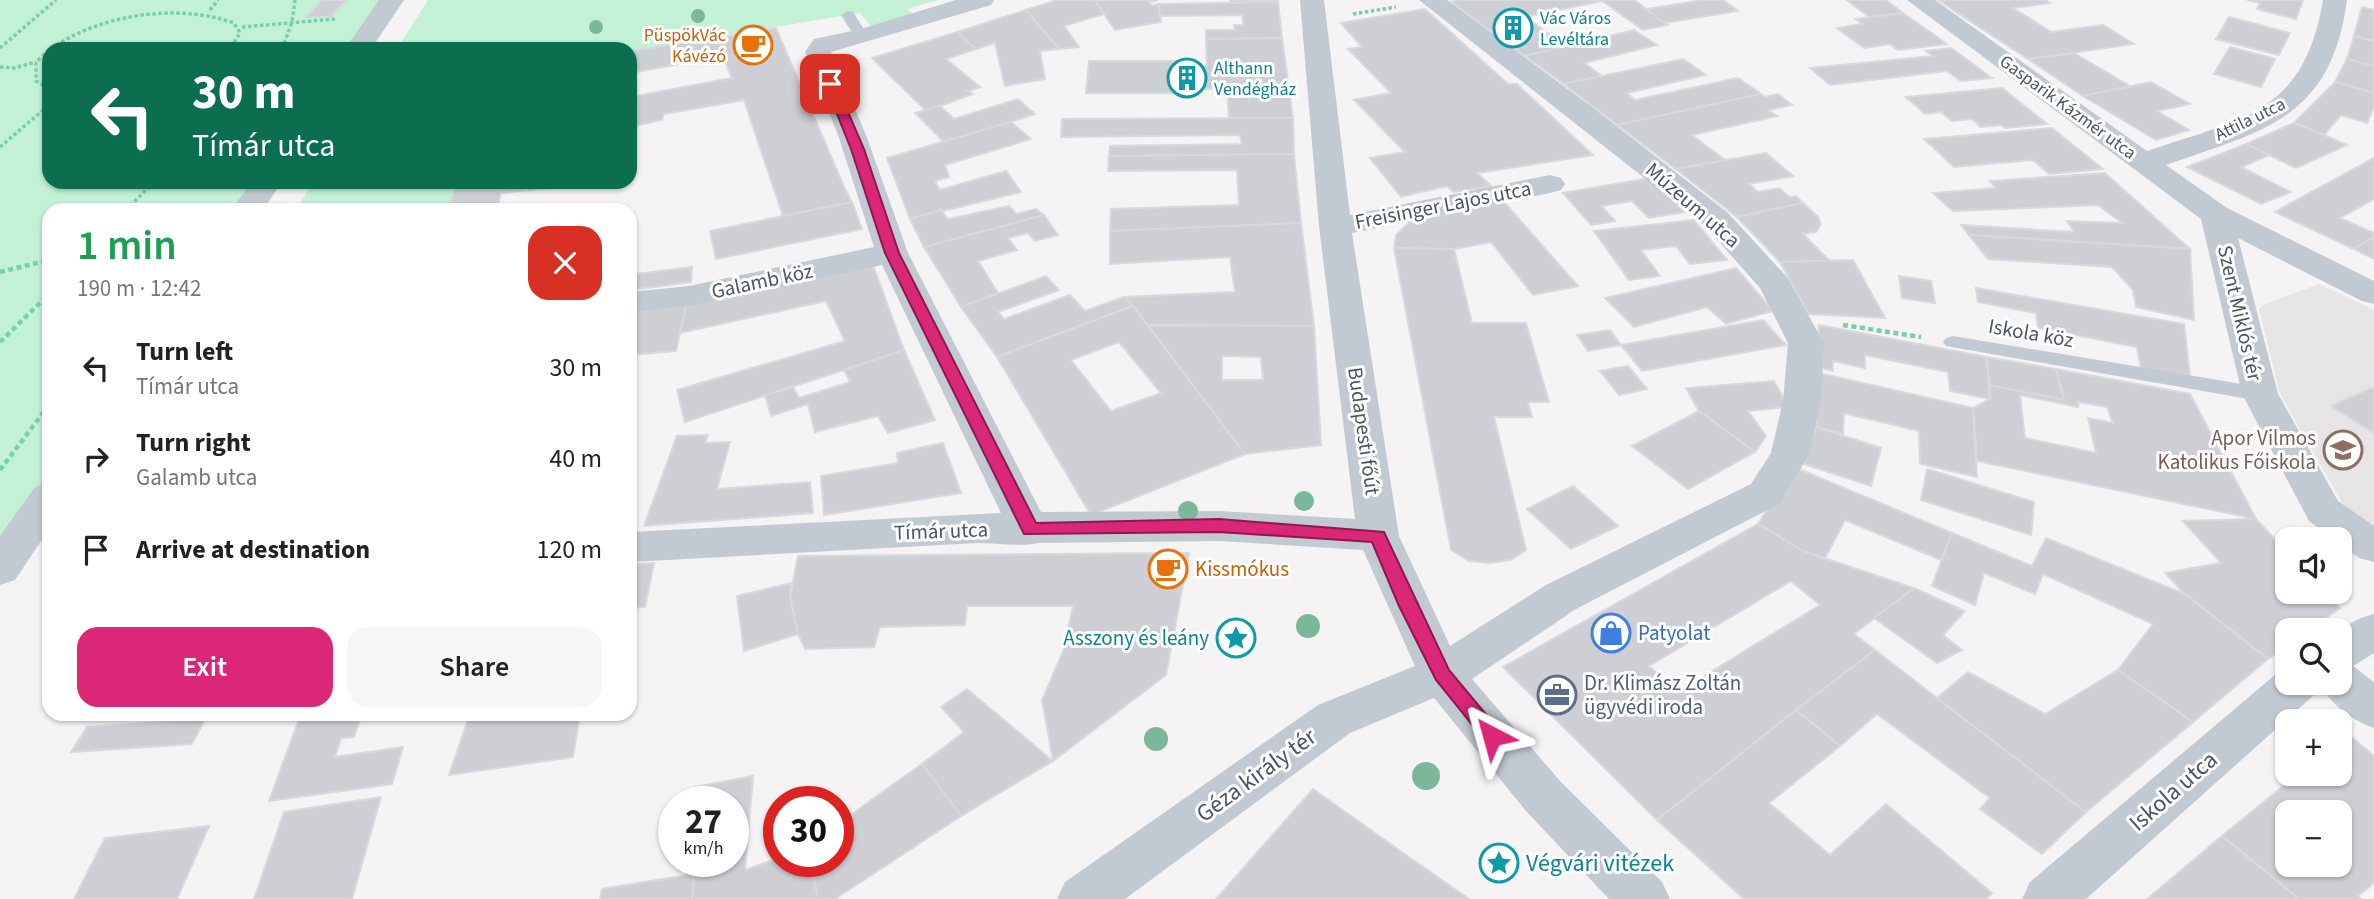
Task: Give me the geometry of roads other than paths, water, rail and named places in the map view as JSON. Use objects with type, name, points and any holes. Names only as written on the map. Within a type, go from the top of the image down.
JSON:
[{"type":"street","points":[[363,42],[392,0]]},
{"type":"street","points":[[982,0],[855,26],[823,45],[818,52],[852,135],[892,253],[1030,530]]},
{"type":"street","name":"Budapesti főút","points":[[1312,0],[1335,226],[1378,536],[1442,675],[1542,796],[1644,899]]},
{"type":"street","name":"Múzeum utca","points":[[1432,0],[1582,113],[1716,219],[1775,285],[1795,317],[1806,343],[1802,401],[1790,455],[1765,494],[1561,597],[1442,675]]},
{"type":"street","name":"Gasparik Kázmér utca","points":[[1919,0],[2216,215]]},
{"type":"street","name":"Attila utca","points":[[2145,162],[2240,128],[2290,101],[2316,69],[2335,0]]},
{"type":"street","name":"Freisinger Lajos utca","points":[[1335,226],[1367,222],[1550,184]]},
{"type":"street","name":"Szent Miklós tér","points":[[2216,215],[2374,294]]},
{"type":"street","name":"Szent Miklós tér","points":[[2216,215],[2260,394],[2323,512],[2374,547]]},
{"type":"street","name":"Galamb köz","points":[[637,301],[690,296],[892,253]]},
{"type":"street","points":[[0,569],[42,514]]},
{"type":"street","name":"Tímár utca","points":[[637,547],[964,529],[1219,526],[1378,536]]},
{"type":"street","points":[[2352,645],[2374,631]]},
{"type":"street","name":"Géza király tér","points":[[1083,899],[1334,719],[1442,675]]},
{"type":"street","points":[[2352,690],[2374,709]]},
{"type":"street","name":"Iskola utca","points":[[2048,899],[2283,695]]},
{"type":"lane","name":"Iskola köz","points":[[1953,342],[2260,394]]},
{"type":"place","name":"Vác Város Levéltára","points":[[1513,28]]},
{"type":"place","name":"PüspökVác Kávézó","points":[[753,45]]},
{"type":"place","name":"Althann Vendégház","points":[[1187,78]]},
{"type":"place","name":"Apor Vilmos Katolikus Főiskola","points":[[2343,450]]},
{"type":"place","name":"Kissmókus","points":[[1168,569]]},
{"type":"place","name":"Patyolat","points":[[1611,633]]},
{"type":"place","name":"Asszony és leány","points":[[1236,638]]},
{"type":"place","name":"Dr. Klimász Zoltán ügyvédi iroda","points":[[1557,695]]},
{"type":"place","name":"Végvári vitézek","points":[[1499,863]]}]
